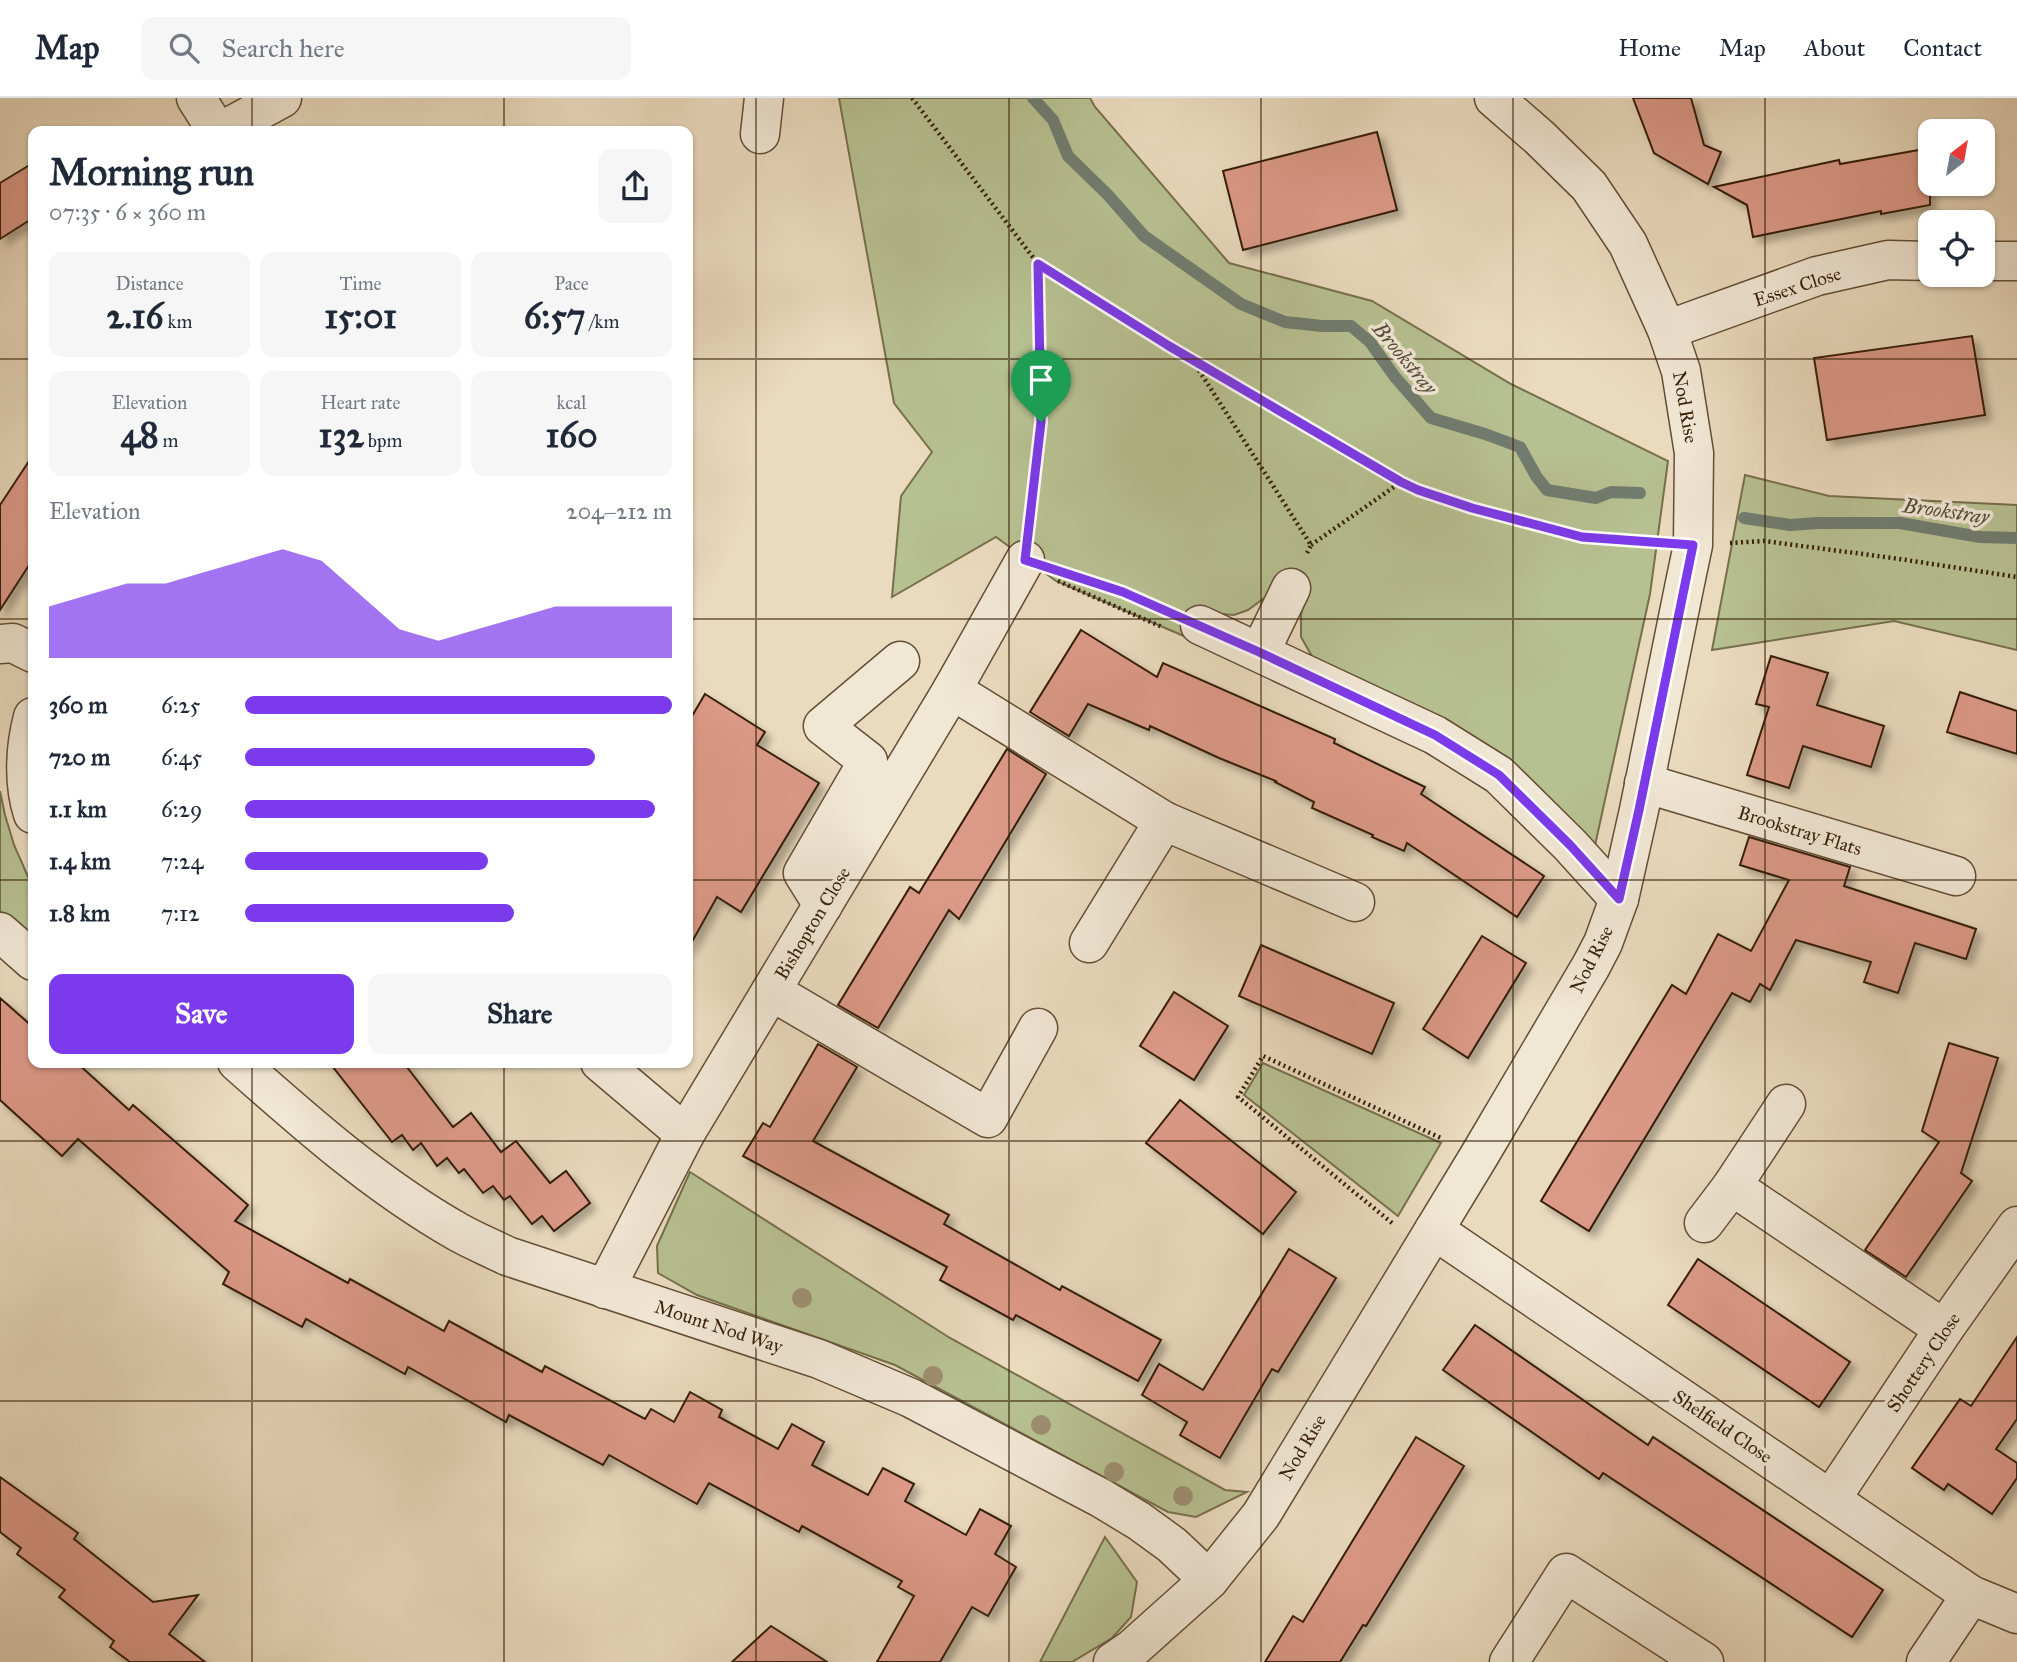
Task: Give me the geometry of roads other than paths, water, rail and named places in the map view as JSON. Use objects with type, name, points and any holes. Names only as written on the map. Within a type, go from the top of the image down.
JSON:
[{"type":"street","points":[[196,98],[216,126]]},
{"type":"street","points":[[229,126],[282,98]]},
{"type":"street","name":"Nod Rise","points":[[1113,1662],[1132,1649],[1209,1580],[1261,1515],[1591,966],[1603,943],[1619,899],[1693,536],[1694,453],[1681,371],[1667,330],[1628,244],[1589,186],[1494,98]]},
{"type":"street","name":"Essex Close","points":[[1667,330],[1816,276],[1888,260],[1918,261]]},
{"type":"street","points":[[1995,261],[2017,261]]},
{"type":"street","name":"Bishopton Close","points":[[605,1289],[685,1133],[952,690],[1025,560]]},
{"type":"street","points":[[1259,652],[1291,588]]},
{"type":"street","points":[[1200,625],[1435,735],[1499,775],[1570,845],[1619,899]]},
{"type":"street","points":[[0,644],[13,643],[28,650]]},
{"type":"street","points":[[823,905],[803,873],[868,761],[823,726],[900,661]]},
{"type":"street","points":[[952,690],[1164,821],[1355,902]]},
{"type":"street","points":[[28,750],[28,789]]},
{"type":"street","name":"Brookstray Flats","points":[[1644,783],[1956,876]]},
{"type":"street","points":[[1088,943],[1164,821]]},
{"type":"street","points":[[0,932],[28,957]]},
{"type":"street","points":[[771,991],[988,1118],[1038,1028]]},
{"type":"street","name":"Mount Nod Way","points":[[244,1068],[380,1182],[461,1234],[507,1256],[819,1359],[911,1398],[1101,1498],[1139,1521],[1172,1545],[1209,1580]]},
{"type":"street","points":[[607,1068],[685,1133]]},
{"type":"street","points":[[1703,1223],[1732,1186],[1786,1104]]},
{"type":"street","points":[[1732,1186],[1944,1329]]},
{"type":"street","name":"Shottery Close","points":[[1832,1499],[1944,1329],[2017,1226]]},
{"type":"street","name":"Shelfield Close","points":[[1428,1239],[1832,1499],[1971,1595],[2017,1614]]},
{"type":"street","points":[[1509,1662],[1566,1573],[1704,1662]]},
{"type":"street","points":[[1926,1662],[1971,1595]]},
{"type":"waterway","name":"Brookstray","points":[[1033,98],[1053,120],[1068,156],[1108,195],[1144,236],[1241,304],[1285,322],[1351,326],[1370,342],[1395,377],[1431,418],[1520,447],[1547,490],[1596,498],[1611,492],[1640,493]]},
{"type":"waterway","name":"Brookstray","points":[[1744,518],[1790,525],[1900,523],[1980,537],[2017,538]]}]
